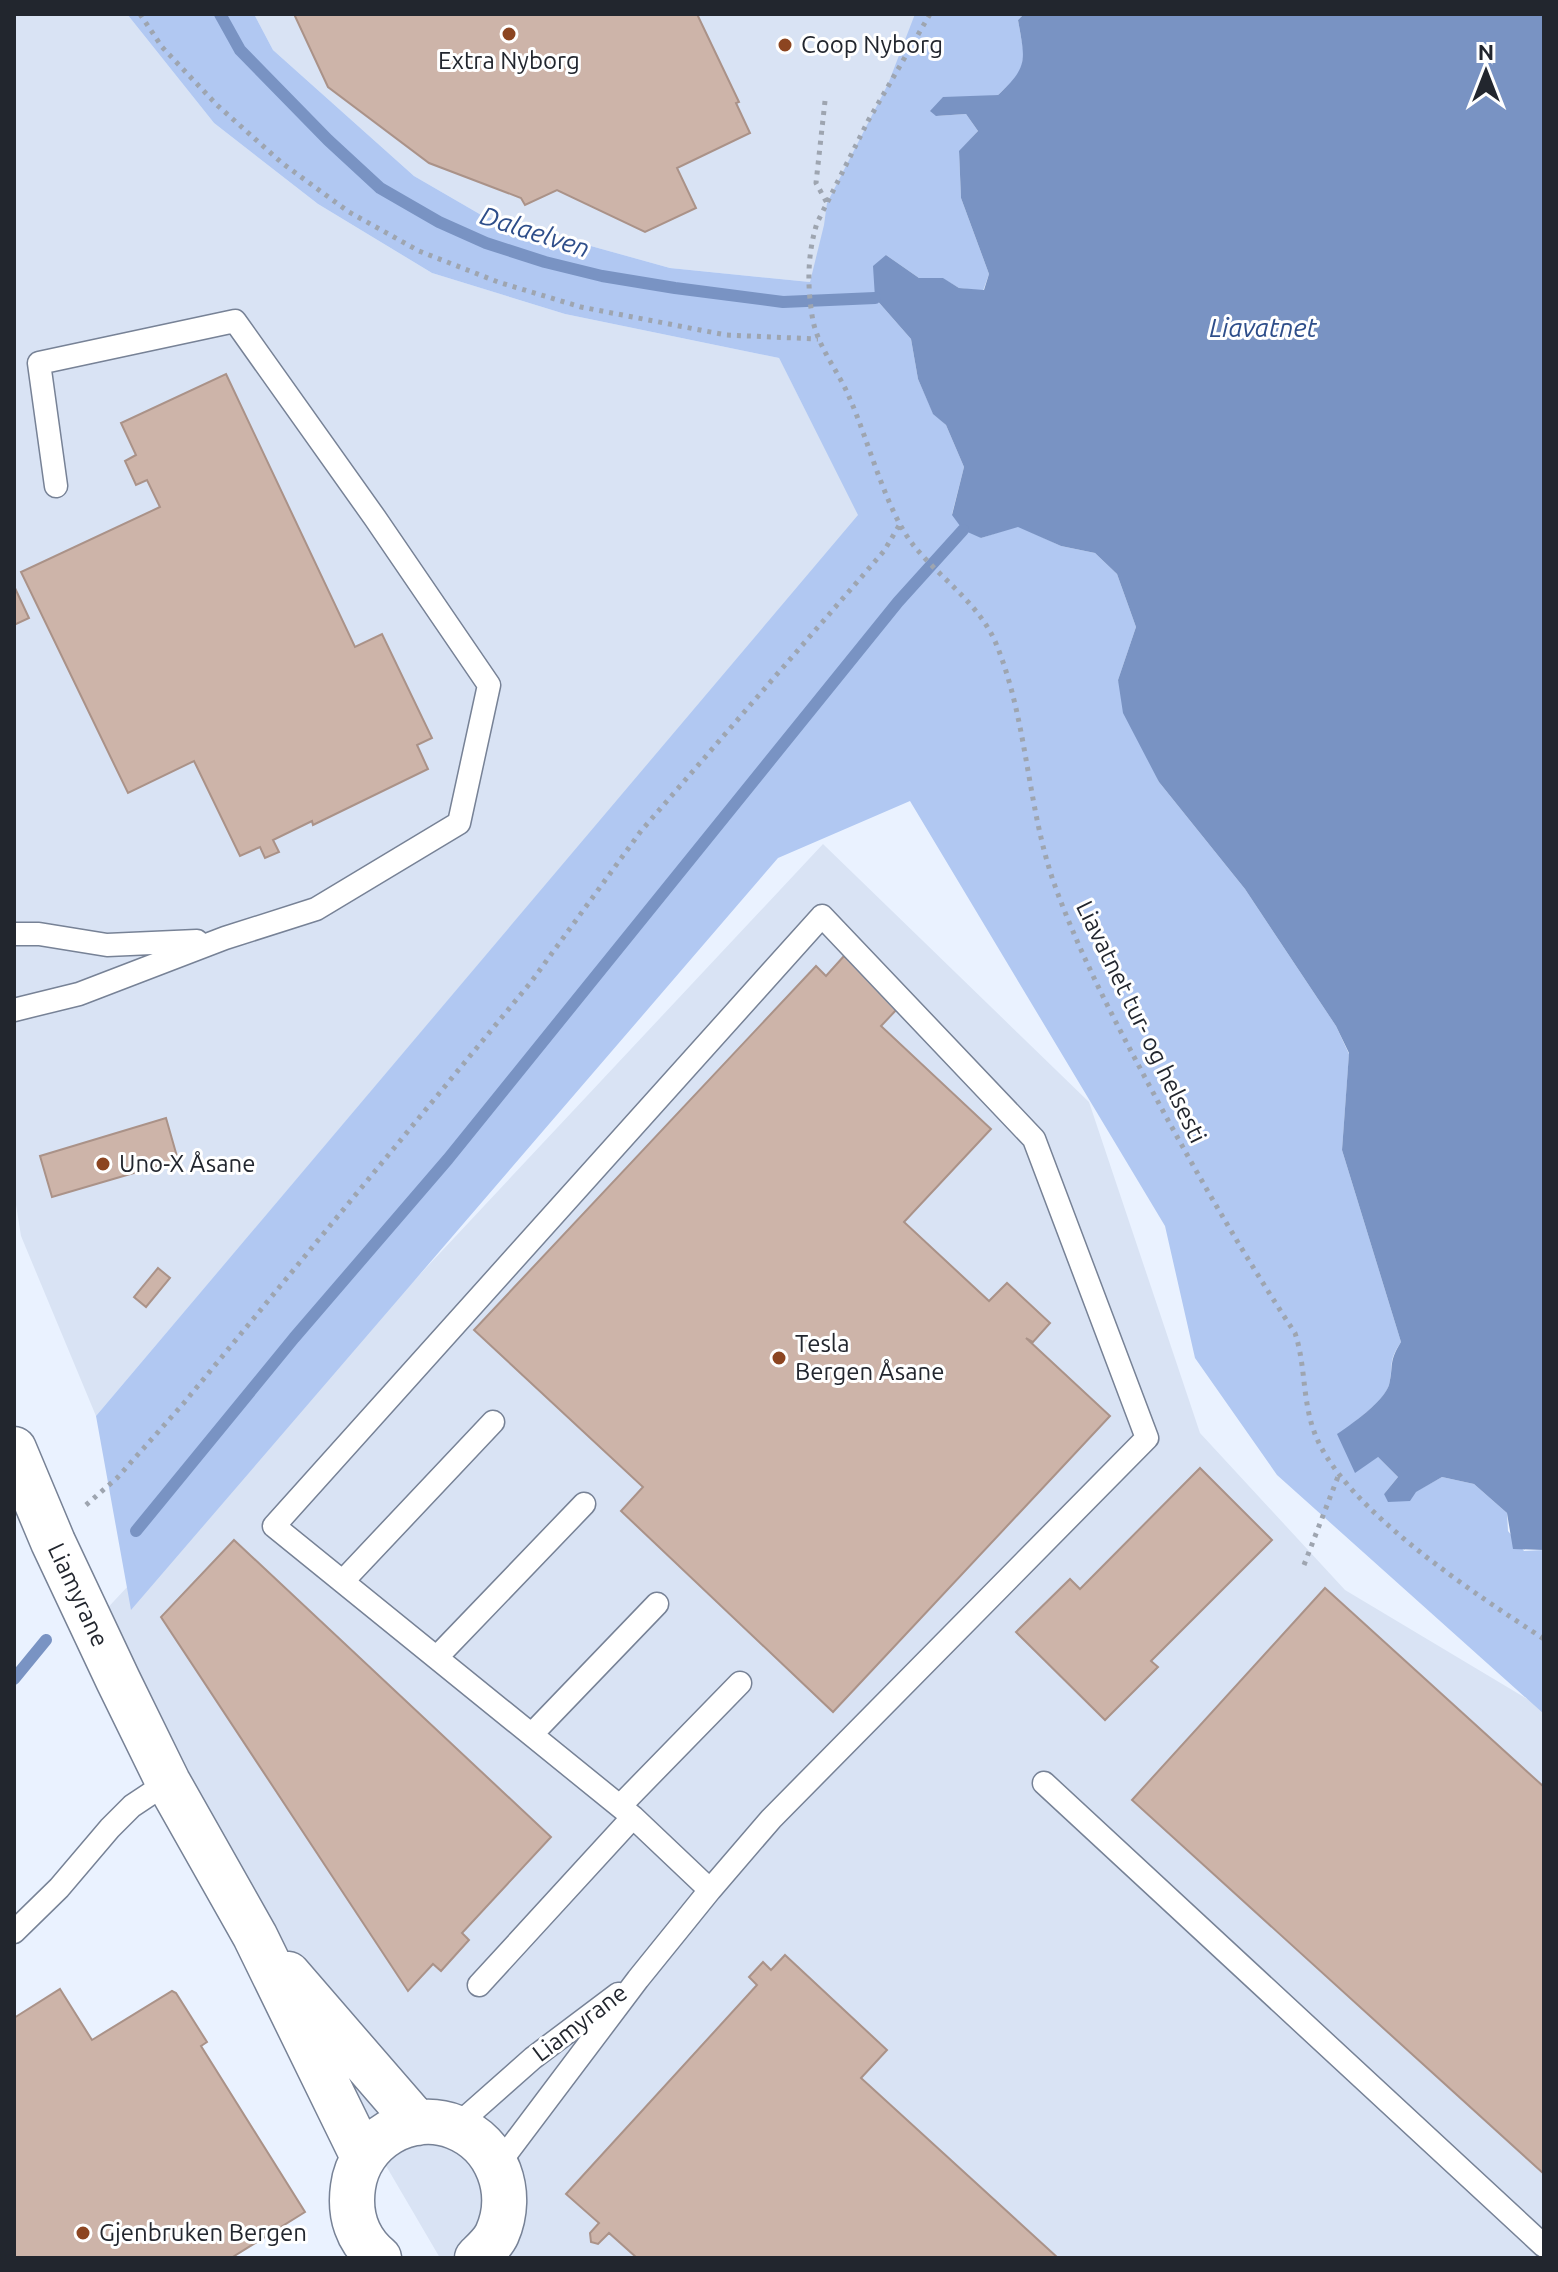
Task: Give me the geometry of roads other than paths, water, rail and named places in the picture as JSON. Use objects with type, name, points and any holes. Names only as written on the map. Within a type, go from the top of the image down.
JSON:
[{"type":"main road","name":"Liamyrane","points":[[14,1449],[60,1556],[168,1782],[255,1936],[363,2157]]},
{"type":"main road","name":"Liamyrane","points":[[255,1936],[436,2125]]},
{"type":"main road","points":[[369,2255],[354,2223],[350,2203],[354,2175],[363,2157],[383,2136],[436,2125],[480,2142],[497,2166],[504,2184],[505,2203],[491,2252]]},
{"type":"lane","points":[[14,1010],[79,994],[218,941],[316,909],[459,823],[489,685],[235,321],[39,363],[56,486]]},
{"type":"lane","points":[[638,1979],[771,1819],[1147,1438],[1034,1139],[822,916],[274,1526],[626,1812],[710,1890]]},
{"type":"lane","points":[[14,934],[39,934],[107,945],[218,941]]},
{"type":"lane","points":[[343,1581],[493,1422]]},
{"type":"lane","points":[[437,1657],[584,1504]]},
{"type":"lane","points":[[532,1734],[657,1604]]},
{"type":"lane","points":[[479,1985],[740,1683]]},
{"type":"lane","points":[[14,1932],[59,1888],[132,1806],[168,1782]]},
{"type":"lane","points":[[1044,1783],[1544,2246]]},
{"type":"lane","name":"Liamyrane","points":[[436,2125],[533,2058],[638,1979]]},
{"type":"lane","name":"Liamyrane","points":[[497,2166],[638,1979]]},
{"type":"water","name":"Liavatnet","points":[[1024,14],[1544,14],[1544,1550],[1513,1549],[1507,1513],[1474,1484],[1442,1477],[1416,1492],[1410,1501],[1388,1502],[1384,1494],[1398,1477],[1378,1457],[1355,1473],[1337,1434],[1366,1412],[1386,1391],[1401,1342],[1342,1150],[1349,1053],[1336,1026],[1245,889],[1159,782],[1123,713],[1118,680],[1136,627],[1117,574],[1095,553],[1061,546],[1018,527],[981,538],[963,530],[952,515],[964,467],[946,425],[933,414],[918,379],[911,339],[875,298],[873,266],[886,255],[919,278],[943,278],[959,288],[984,290],[989,274],[961,198],[959,151],[978,131],[966,114],[936,116],[930,111],[943,97],[998,95],[1008,85],[1022,62],[1018,20]]},
{"type":"waterway","name":"Dalaelven","points":[[220,14],[240,50],[380,188],[439,222],[486,243],[602,276],[675,288],[783,302],[875,298]]},
{"type":"waterway","points":[[136,1531],[294,1338],[448,1159],[898,602],[963,530]]},
{"type":"waterway","points":[[14,1679],[46,1640]]},
{"type":"place","name":"Extra Nyborg","points":[[509,34]]},
{"type":"place","name":"Coop Nyborg","points":[[785,45]]},
{"type":"place","name":"Uno-X Åsane","points":[[103,1164]]},
{"type":"place","name":"Tesla Bergen Åsane","points":[[779,1358]]},
{"type":"place","name":"Gjenbruken Bergen","points":[[83,2233]]}]
